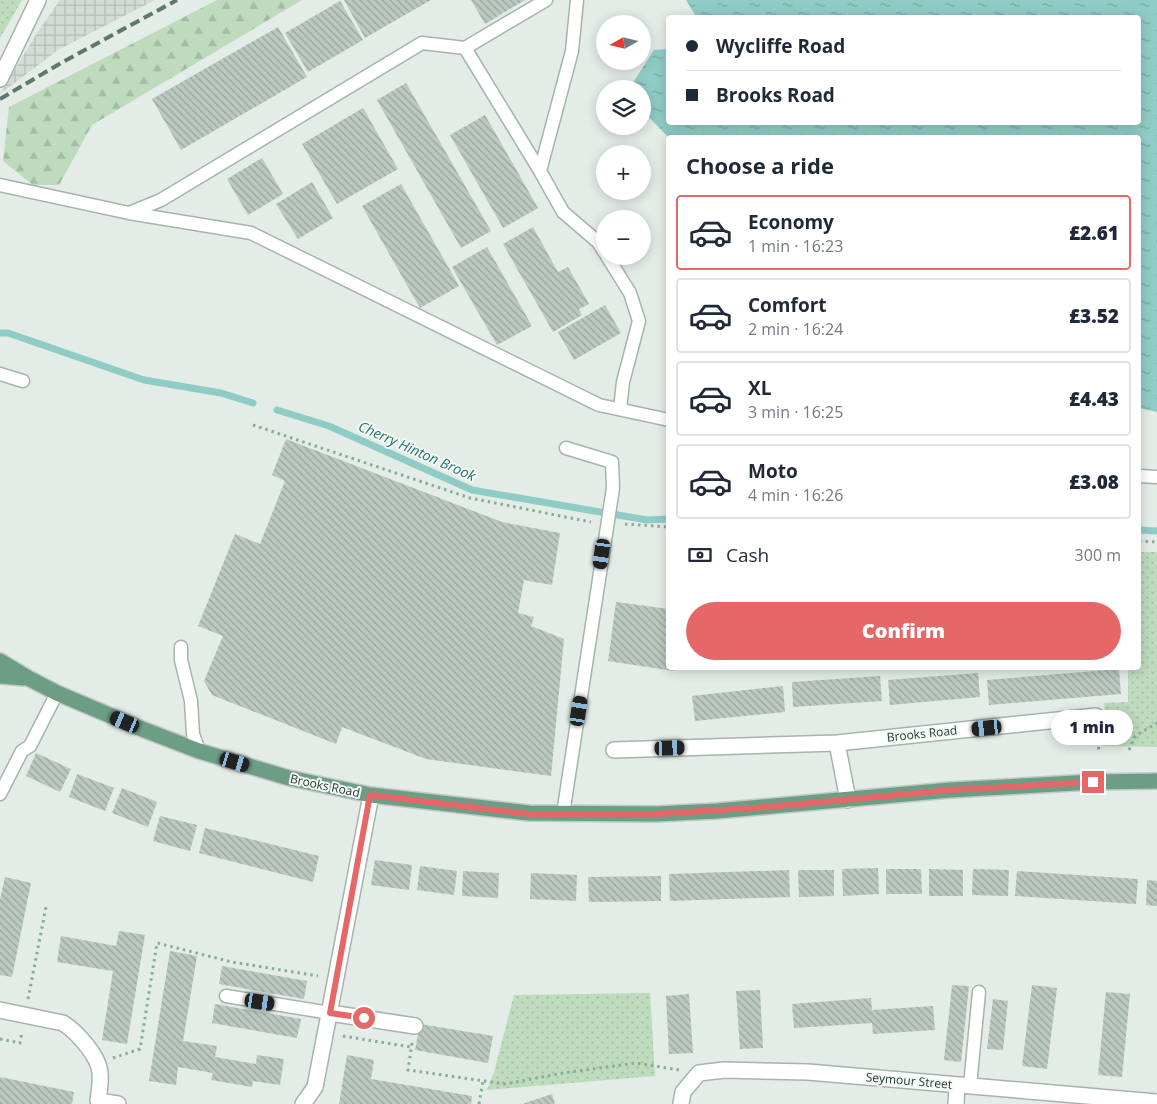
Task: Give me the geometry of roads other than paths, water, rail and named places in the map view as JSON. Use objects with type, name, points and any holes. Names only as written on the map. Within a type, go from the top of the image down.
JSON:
[{"type":"main road","name":"Brooks Road","points":[[0,661],[57,693],[142,729],[199,751],[289,778],[370,795],[529,814],[656,814],[960,790],[1093,782],[1157,781]]},
{"type":"main road","name":"Brooks Road","points":[[0,676],[28,678]]},
{"type":"street","points":[[0,79],[38,0]]},
{"type":"street","name":"Brooks Road","points":[[614,750],[837,743],[1096,716]]},
{"type":"street","points":[[837,743],[848,800]]},
{"type":"street","points":[[303,1104],[315,1087],[370,795]]},
{"type":"street","points":[[0,1010],[63,1023],[72,1028],[99,1064],[101,1074],[97,1102],[118,1104]]},
{"type":"street","points":[[330,1013],[415,1026]]},
{"type":"street","name":"Seymour Street","points":[[681,1104],[683,1092],[699,1073],[724,1070],[808,1072],[1152,1103]]},
{"type":"street","points":[[956,1104],[964,1086]]},
{"type":"lane","points":[[129,213],[162,200],[422,43],[465,48],[546,0]]},
{"type":"lane","points":[[540,171],[572,51],[577,0]]},
{"type":"lane","points":[[465,48],[563,212],[596,240]]},
{"type":"lane","points":[[0,185],[129,213],[251,233],[599,405],[666,419]]},
{"type":"lane","points":[[613,265],[630,293],[639,321],[623,382],[620,409]]},
{"type":"lane","points":[[0,374],[22,381]]},
{"type":"lane","points":[[563,814],[613,488],[612,462],[566,448]]},
{"type":"lane","points":[[1141,476],[1157,477]]},
{"type":"lane","points":[[182,647],[181,660],[191,701],[193,734],[199,751]]},
{"type":"lane","points":[[0,794],[22,751],[30,746],[57,693]]},
{"type":"lane","points":[[964,1086],[979,992]]},
{"type":"lane","points":[[226,996],[330,1013]]},
{"type":"water","points":[[686,0],[1157,0],[1157,412],[1141,408],[1141,135],[666,135],[651,119],[651,80],[635,80],[641,70],[651,70],[651,55],[654,50],[666,49],[666,125],[1141,125],[1141,15],[695,15]]},
{"type":"waterway","name":"Cherry Hinton Brook","points":[[1,333],[8,333],[144,380],[221,393],[253,403]]},
{"type":"waterway","name":"Cherry Hinton Brook","points":[[277,410],[329,426],[472,490],[647,520],[666,519]]},
{"type":"waterway","name":"Cherry Hinton Brook","points":[[1141,530],[1157,531]]},
{"type":"railway","points":[[0,99],[61,63],[177,0]]}]
